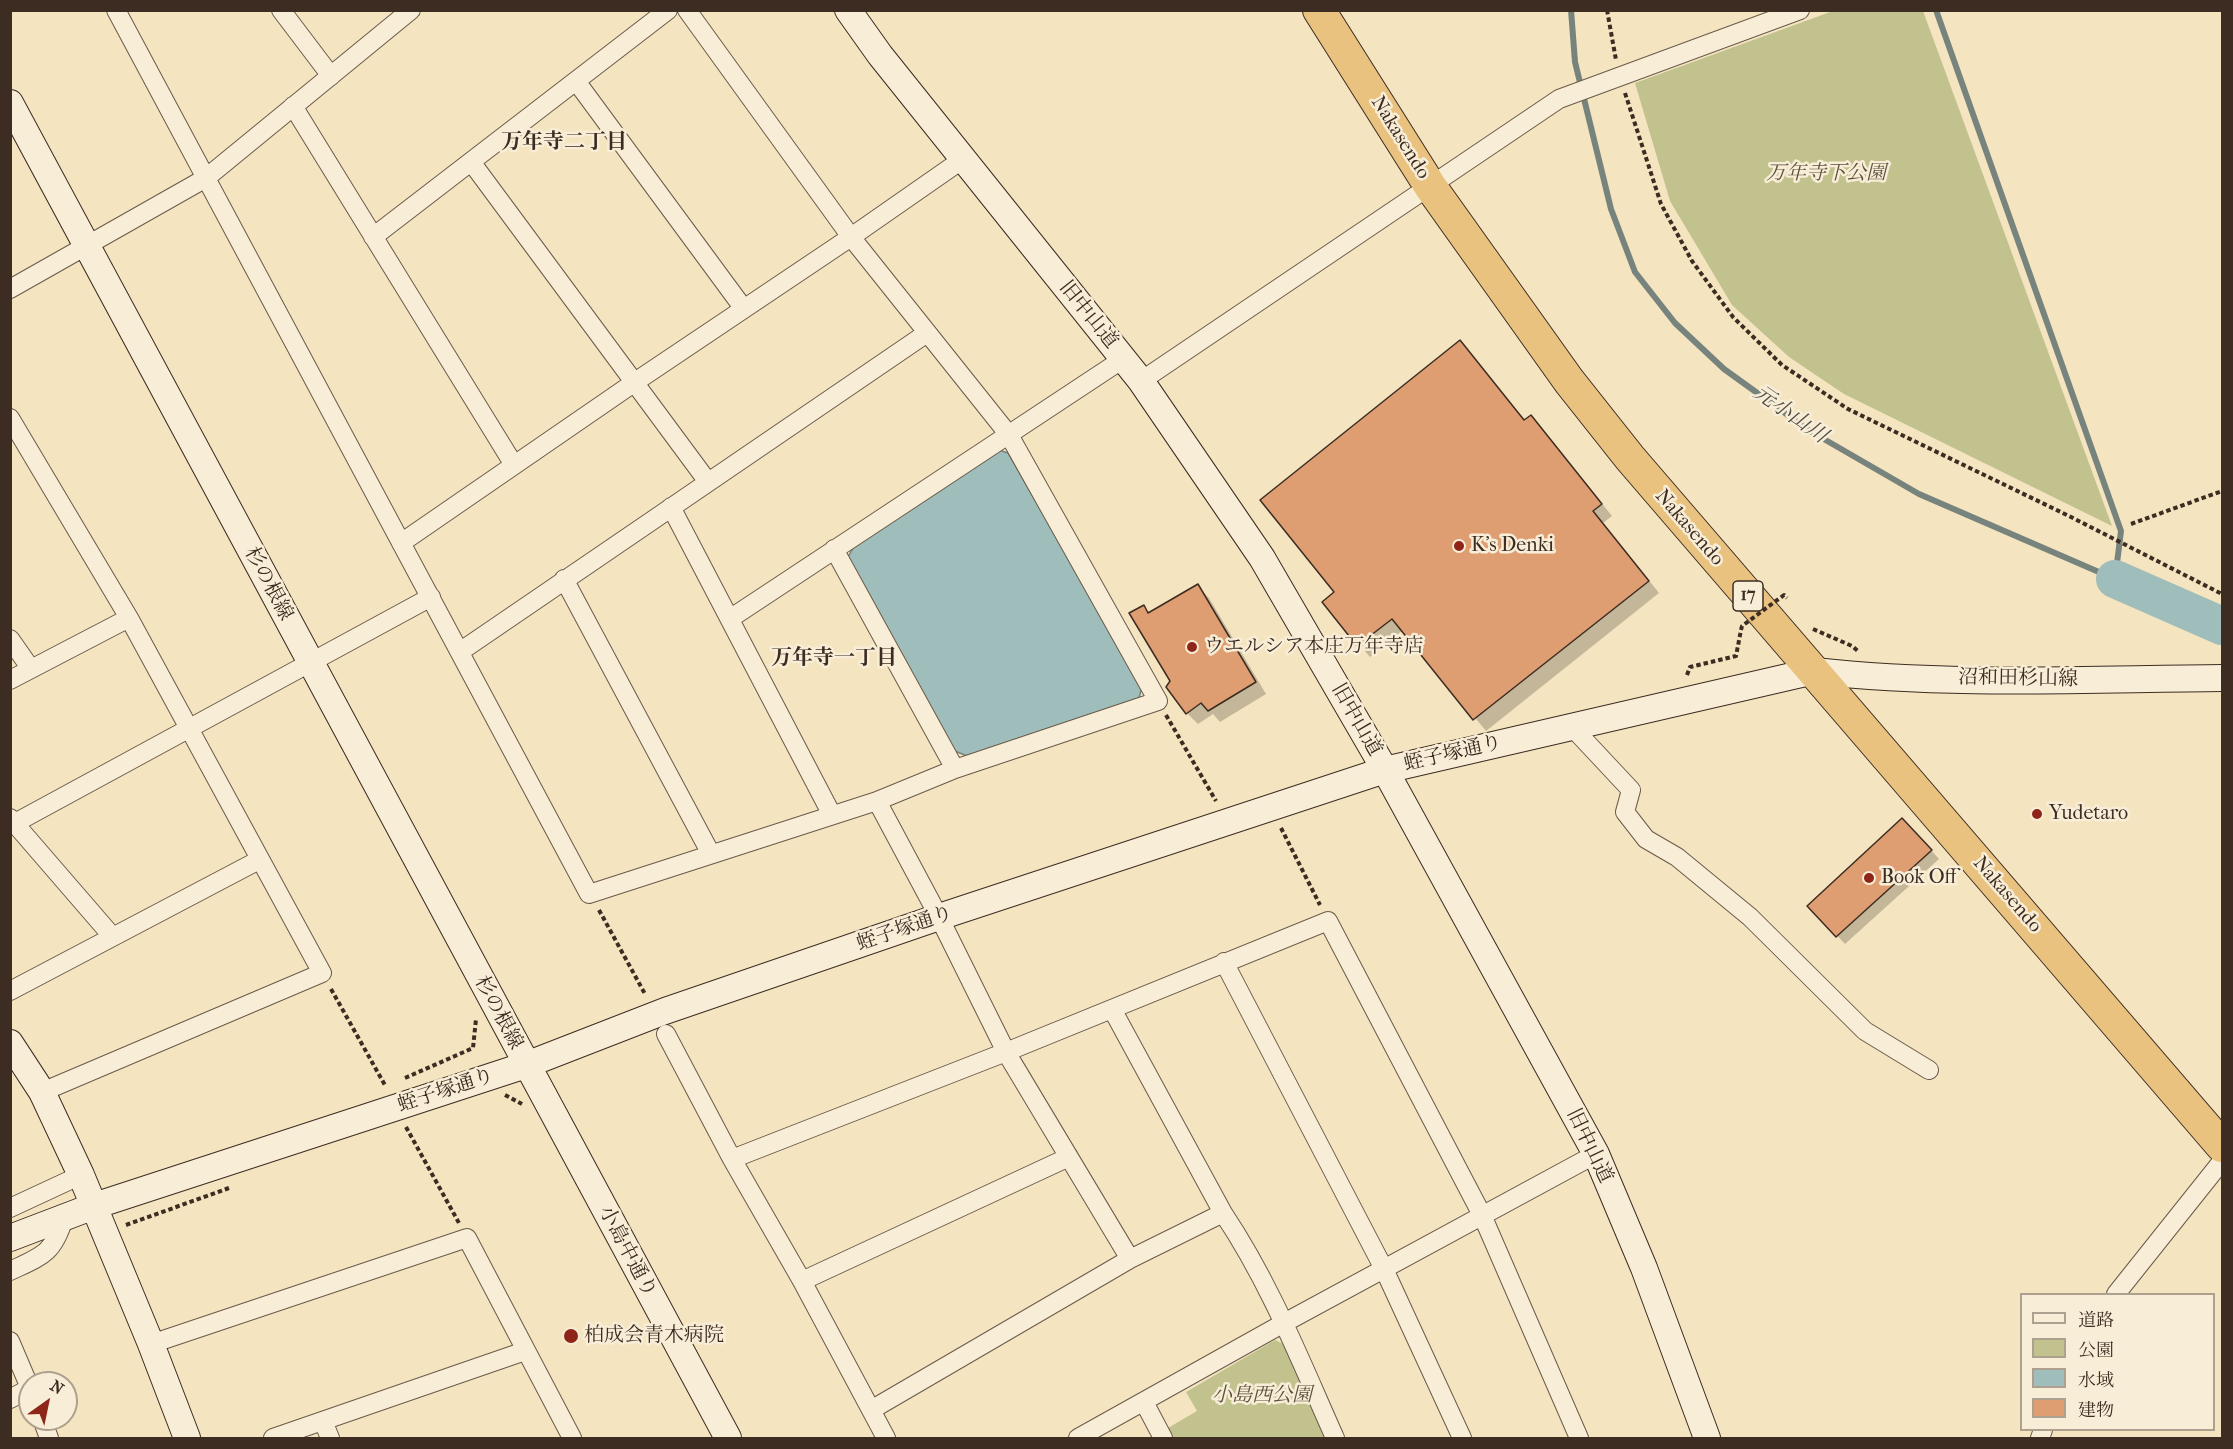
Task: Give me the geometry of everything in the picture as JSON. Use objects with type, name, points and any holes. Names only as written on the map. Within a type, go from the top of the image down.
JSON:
[{"type":"highway","name":"Nakasendo","points":[[1319,10],[1430,186],[1569,381],[1630,458],[2223,1146]]},
{"type":"street","points":[[116,10],[590,894],[877,801],[955,769],[1158,701],[1009,435],[851,237],[687,10]]},
{"type":"street","points":[[280,10],[331,76]]},
{"type":"street","points":[[10,289],[206,178],[411,10]]},
{"type":"street","points":[[374,237],[668,10]]},
{"type":"street","name":"旧中山道","points":[[848,10],[880,55],[1141,381],[1262,558],[1385,770],[1596,1155],[1644,1268],[1707,1438]]},
{"type":"street","points":[[1141,381],[1558,99],[1800,10]]},
{"type":"street","points":[[576,81],[744,309]]},
{"type":"street","name":"杉の根線","points":[[10,103],[526,1065]]},
{"type":"street","points":[[293,106],[514,465]]},
{"type":"street","points":[[401,543],[963,159]]},
{"type":"street","points":[[472,163],[708,482]]},
{"type":"street","points":[[461,651],[927,333]]},
{"type":"street","points":[[731,618],[1123,359]]},
{"type":"street","points":[[10,418],[129,618],[322,973],[42,1092]]},
{"type":"street","points":[[671,507],[832,815]]},
{"type":"street","points":[[834,549],[955,769]]},
{"type":"street","points":[[564,579],[711,854]]},
{"type":"street","points":[[112,936],[13,821],[431,597]]},
{"type":"street","points":[[10,680],[129,618]]},
{"type":"street","points":[[10,639],[31,669]]},
{"type":"street","name":"沼和田杉山線","points":[[1814,671],[1873,677],[2083,680],[2223,678]]},
{"type":"street","name":"蛭子塚通り","points":[[10,1238],[94,1206],[526,1065],[665,1011],[939,917],[1385,770],[1814,671]]},
{"type":"street","points":[[1572,727],[1631,790],[1625,812],[1646,839],[1677,857],[1750,917],[1865,1030],[1929,1070]]},
{"type":"street","points":[[877,801],[939,917],[1006,1052],[1130,1259]]},
{"type":"street","points":[[10,991],[259,860]]},
{"type":"street","points":[[732,1159],[1006,1052],[1329,921],[1482,1215],[1579,1438]]},
{"type":"street","points":[[1224,962],[1384,1269],[1462,1438]]},
{"type":"street","points":[[1112,1009],[1223,1213],[1242,1241],[1284,1323],[1335,1438]]},
{"type":"street","points":[[666,1034],[732,1159],[886,1438]]},
{"type":"street","points":[[10,1043],[42,1092],[81,1175],[187,1438]]},
{"type":"street","name":"小島中通り","points":[[526,1065],[728,1438]]},
{"type":"street","points":[[1078,1438],[1284,1323],[1596,1155]]},
{"type":"street","points":[[801,1281],[1069,1157]]},
{"type":"street","points":[[2117,1293],[2223,1161]]},
{"type":"street","points":[[10,1208],[81,1175]]},
{"type":"street","points":[[871,1410],[1130,1259],[1223,1213]]},
{"type":"street","points":[[10,1270],[43,1256],[57,1239],[56,1222]]},
{"type":"street","points":[[151,1344],[467,1238],[565,1436]]},
{"type":"street","points":[[10,1341],[23,1371]]},
{"type":"street","points":[[273,1438],[525,1352]]},
{"type":"street","points":[[1144,1402],[1163,1438]]},
{"type":"street","points":[[323,1421],[330,1438]]},
{"type":"path","points":[[1607,10],[1615,77],[1661,204],[1687,252],[1733,317],[1782,364],[1848,409],[2069,516],[2223,594]]},
{"type":"path","points":[[2131,524],[2223,491]]},
{"type":"path","points":[[1687,675],[1690,668],[1736,656],[1742,626],[1784,595],[1794,606]]},
{"type":"path","points":[[1806,621],[1813,629],[1852,646]]},
{"type":"path","points":[[1158,701],[1216,801]]},
{"type":"path","points":[[1280,825],[1329,921]]},
{"type":"path","points":[[590,894],[645,994]]},
{"type":"path","points":[[322,973],[386,1087]]},
{"type":"path","points":[[406,1126],[467,1238]]},
{"type":"green space","name":"万年寺下公園","points":[[1833,11],[1923,11],[2112,526],[1844,394],[1789,357],[1732,305],[1670,201],[1635,83]]},
{"type":"green space","name":"小島西公園","points":[[1275,1340],[1288,1346],[1325,1438],[1174,1438],[1168,1428],[1197,1411],[1186,1392]]},
{"type":"water","points":[[999,450],[1008,453],[1142,687],[1139,698],[967,756],[950,749],[848,557],[853,548]]},
{"type":"building","name":"K's Denki","points":[[1460,340],[1524,420],[1531,415],[1602,504],[1593,511],[1649,581],[1473,720],[1392,619],[1357,646],[1322,602],[1334,592],[1260,500]]},
{"type":"building","name":"ウエルシア本庄万年寺店","points":[[1198,584],[1256,682],[1208,711],[1201,703],[1186,714],[1166,687],[1170,681],[1129,613],[1144,605],[1148,613]]},
{"type":"building","name":"Book Off","points":[[1902,818],[1932,850],[1836,937],[1807,906]]},
{"type":"waterway","name":"元小山川","points":[[1571,10],[1575,62],[1611,209],[1635,272],[1675,323],[1724,369],[1810,431],[1919,494],[2115,579],[2121,531],[1936,10]]},
{"type":"waterway","name":"元小山川","points":[[2115,579],[2222,626]]},
{"type":"place","name":"K's Denki","points":[[1459,546]]},
{"type":"place","name":"ウエルシア本庄万年寺店","points":[[1192,647]]},
{"type":"place","name":"Yudetaro","points":[[2037,814]]},
{"type":"place","name":"Book Off","points":[[1869,878]]},
{"type":"place","name":"柏成会青木病院","points":[[571,1336]]},
{"type":"district","name":"万年寺二丁目","points":[[564,143]]},
{"type":"district","name":"万年寺一丁目","points":[[834,659]]}]
